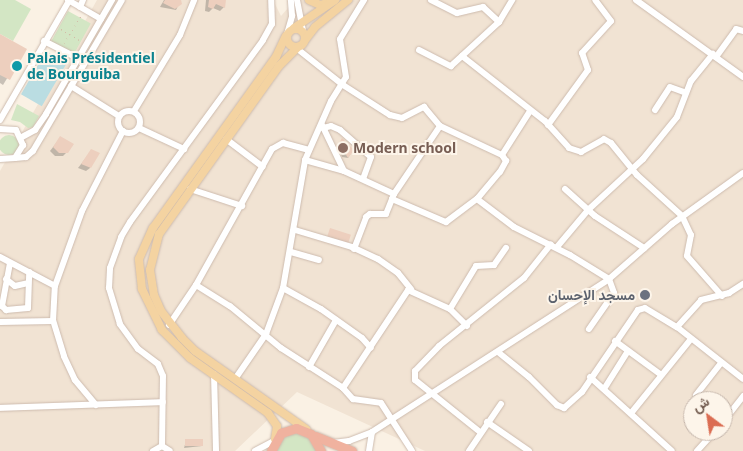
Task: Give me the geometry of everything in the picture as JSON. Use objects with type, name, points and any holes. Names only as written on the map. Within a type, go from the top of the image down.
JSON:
[{"type":"highway","points":[[271,451],[275,440],[288,430],[304,430],[352,451]]},
{"type":"highway","points":[[312,434],[321,451]]},
{"type":"main road","points":[[309,0],[320,5],[334,0]]},
{"type":"main road","points":[[275,440],[277,426],[272,417],[173,343],[154,319],[142,288],[139,259],[153,228],[276,56],[287,35],[299,28],[334,0]]},
{"type":"main road","points":[[312,434],[195,351],[169,325],[154,296],[150,260],[160,234],[190,189],[279,66],[315,27],[348,0]]},
{"type":"main road","points":[[299,28],[300,45]]},
{"type":"main road","points":[[287,35],[290,45],[300,45]]},
{"type":"street","points":[[0,120],[68,0],[101,19]]},
{"type":"street","points":[[80,6],[84,0]]},
{"type":"street","points":[[22,137],[35,130],[112,0]]},
{"type":"street","points":[[1,161],[26,157],[33,151],[122,0]]},
{"type":"street","points":[[134,111],[180,35],[194,0]]},
{"type":"street","points":[[162,446],[163,402],[161,370],[129,339],[113,307],[110,268],[121,237],[268,33],[273,13],[271,0]]},
{"type":"street","points":[[287,35],[292,16],[291,0]]},
{"type":"street","points":[[297,0],[299,28]]},
{"type":"street","points":[[235,379],[266,334],[283,288],[295,230],[305,160],[346,77],[340,39],[364,0]]},
{"type":"street","points":[[431,0],[457,13],[479,3],[499,22]]},
{"type":"street","points":[[419,50],[450,66],[499,22],[512,0]]},
{"type":"street","points":[[548,125],[588,70],[582,53],[611,21],[595,0]]},
{"type":"street","points":[[636,0],[742,75]]},
{"type":"street","points":[[480,432],[415,380],[415,371],[439,346],[467,326],[524,278],[588,210],[631,168],[643,159],[677,117],[684,103],[684,92],[736,29],[743,31]]},
{"type":"street","points":[[44,41],[78,58]]},
{"type":"street","points":[[300,45],[343,85],[395,117],[402,118],[424,107],[440,126],[502,155],[506,161],[503,168],[477,199],[446,222],[344,171],[305,160]]},
{"type":"street","points":[[462,56],[548,125],[564,144],[575,150],[586,151],[606,138],[631,168],[682,216],[691,235],[687,256],[722,296]]},
{"type":"street","points":[[71,86],[119,116]]},
{"type":"street","points":[[655,110],[670,87],[684,92]]},
{"type":"street","points":[[123,132],[118,123],[119,116],[125,111],[134,111]]},
{"type":"street","points":[[123,132],[132,133],[139,128],[140,119],[134,111]]},
{"type":"street","points":[[502,155],[530,111]]},
{"type":"street","points":[[322,125],[344,171]]},
{"type":"street","points":[[322,125],[340,130],[371,157],[363,180]]},
{"type":"street","points":[[354,248],[366,217],[370,214],[386,214],[393,196],[440,126]]},
{"type":"street","points":[[0,129],[11,128],[22,137]]},
{"type":"street","points":[[139,128],[184,149]]},
{"type":"street","points":[[96,405],[76,380],[64,356],[53,321],[55,286],[82,211],[123,132]]},
{"type":"street","points":[[16,158],[22,151],[22,137]]},
{"type":"street","points":[[226,139],[263,167]]},
{"type":"street","points":[[169,325],[196,285],[263,167],[279,144],[309,150]]},
{"type":"street","points":[[330,443],[350,441],[372,432],[498,352],[609,279],[682,216],[743,173]]},
{"type":"street","points":[[190,189],[242,206]]},
{"type":"street","points":[[566,189],[588,210],[644,248]]},
{"type":"street","points":[[477,199],[514,227],[554,246],[609,279],[614,293],[589,329]]},
{"type":"street","points":[[295,230],[354,248],[391,267],[411,289],[450,309],[467,326]]},
{"type":"street","points":[[450,309],[476,266],[494,265],[506,248]]},
{"type":"street","points":[[291,252],[319,260]]},
{"type":"street","points":[[0,257],[55,286]]},
{"type":"street","points":[[10,263],[2,306],[6,310],[26,310],[29,272]]},
{"type":"street","points":[[6,279],[15,286],[28,283]]},
{"type":"street","points":[[677,327],[701,300],[722,296],[743,284]]},
{"type":"street","points":[[196,285],[220,298],[309,367],[343,388],[353,399],[381,403],[412,451]]},
{"type":"street","points":[[283,288],[336,320],[371,348]]},
{"type":"street","points":[[343,388],[406,292],[411,289]]},
{"type":"street","points":[[498,352],[529,377],[560,408],[579,395],[614,341],[642,308],[677,327],[720,364],[743,379]]},
{"type":"street","points":[[309,367],[336,320]]},
{"type":"street","points":[[0,322],[53,321]]},
{"type":"street","points":[[632,412],[660,374],[691,339]]},
{"type":"street","points":[[614,341],[660,374]]},
{"type":"street","points":[[604,389],[628,351]]},
{"type":"street","points":[[699,391],[720,364]]},
{"type":"street","points":[[214,374],[216,451]]},
{"type":"street","points":[[590,377],[632,412],[672,451]]},
{"type":"street","points":[[733,409],[743,396]]},
{"type":"street","points":[[0,408],[163,402]]},
{"type":"street","points":[[469,451],[480,432],[501,404]]},
{"type":"street","points":[[487,422],[529,451]]},
{"type":"street","points":[[369,451],[372,432]]},
{"type":"street","points":[[255,451],[275,440]]},
{"type":"street","points":[[697,451],[706,441]]},
{"type":"street","points":[[153,451],[162,446]]},
{"type":"street","points":[[162,446],[170,451]]},
{"type":"path","points":[[61,50],[69,34],[86,11]]},
{"type":"path","points":[[53,26],[86,44]]},
{"type":"shaded area","points":[[97,0],[273,0],[281,16],[295,0],[743,0],[743,451],[425,451],[297,392],[235,451],[0,451],[0,171]]},
{"type":"green space","points":[[0,0],[15,0],[31,9],[13,41],[0,34]]},
{"type":"green space","points":[[68,11],[91,24],[74,54],[51,42]]},
{"type":"green space","points":[[17,104],[39,116],[33,127],[28,128],[20,122],[11,120]]},
{"type":"green space","points":[[9,135],[16,138],[19,145],[16,152],[9,155],[2,152],[-1,145],[2,138]]},
{"type":"green space","points":[[295,432],[309,437],[317,451],[275,451],[282,438]]},
{"type":"water","points":[[46,51],[67,63],[42,106],[21,94]]},
{"type":"building","points":[[165,0],[181,0],[182,4],[175,9],[163,3]]},
{"type":"building","points":[[209,0],[226,0],[225,8],[216,4],[213,9],[208,7]]},
{"type":"building","name":"Palais Présidentiel de Bourguiba","points":[[0,34],[27,49],[10,80],[0,75]]},
{"type":"building","points":[[60,136],[74,144],[68,153],[59,153],[53,147]]},
{"type":"building","points":[[342,138],[354,150],[348,158],[339,143]]},
{"type":"building","points":[[91,149],[100,153],[91,168],[81,164]]},
{"type":"building","points":[[330,228],[351,235],[348,243],[327,237]]},
{"type":"building","points":[[185,439],[203,439],[203,446],[185,446]]},
{"type":"place","name":"Palais Présidentiel de Bourguiba","points":[[17,66]]},
{"type":"place","name":"Modern school","points":[[343,148]]},
{"type":"place","name":"مسجد الإحسان","points":[[645,295]]}]
